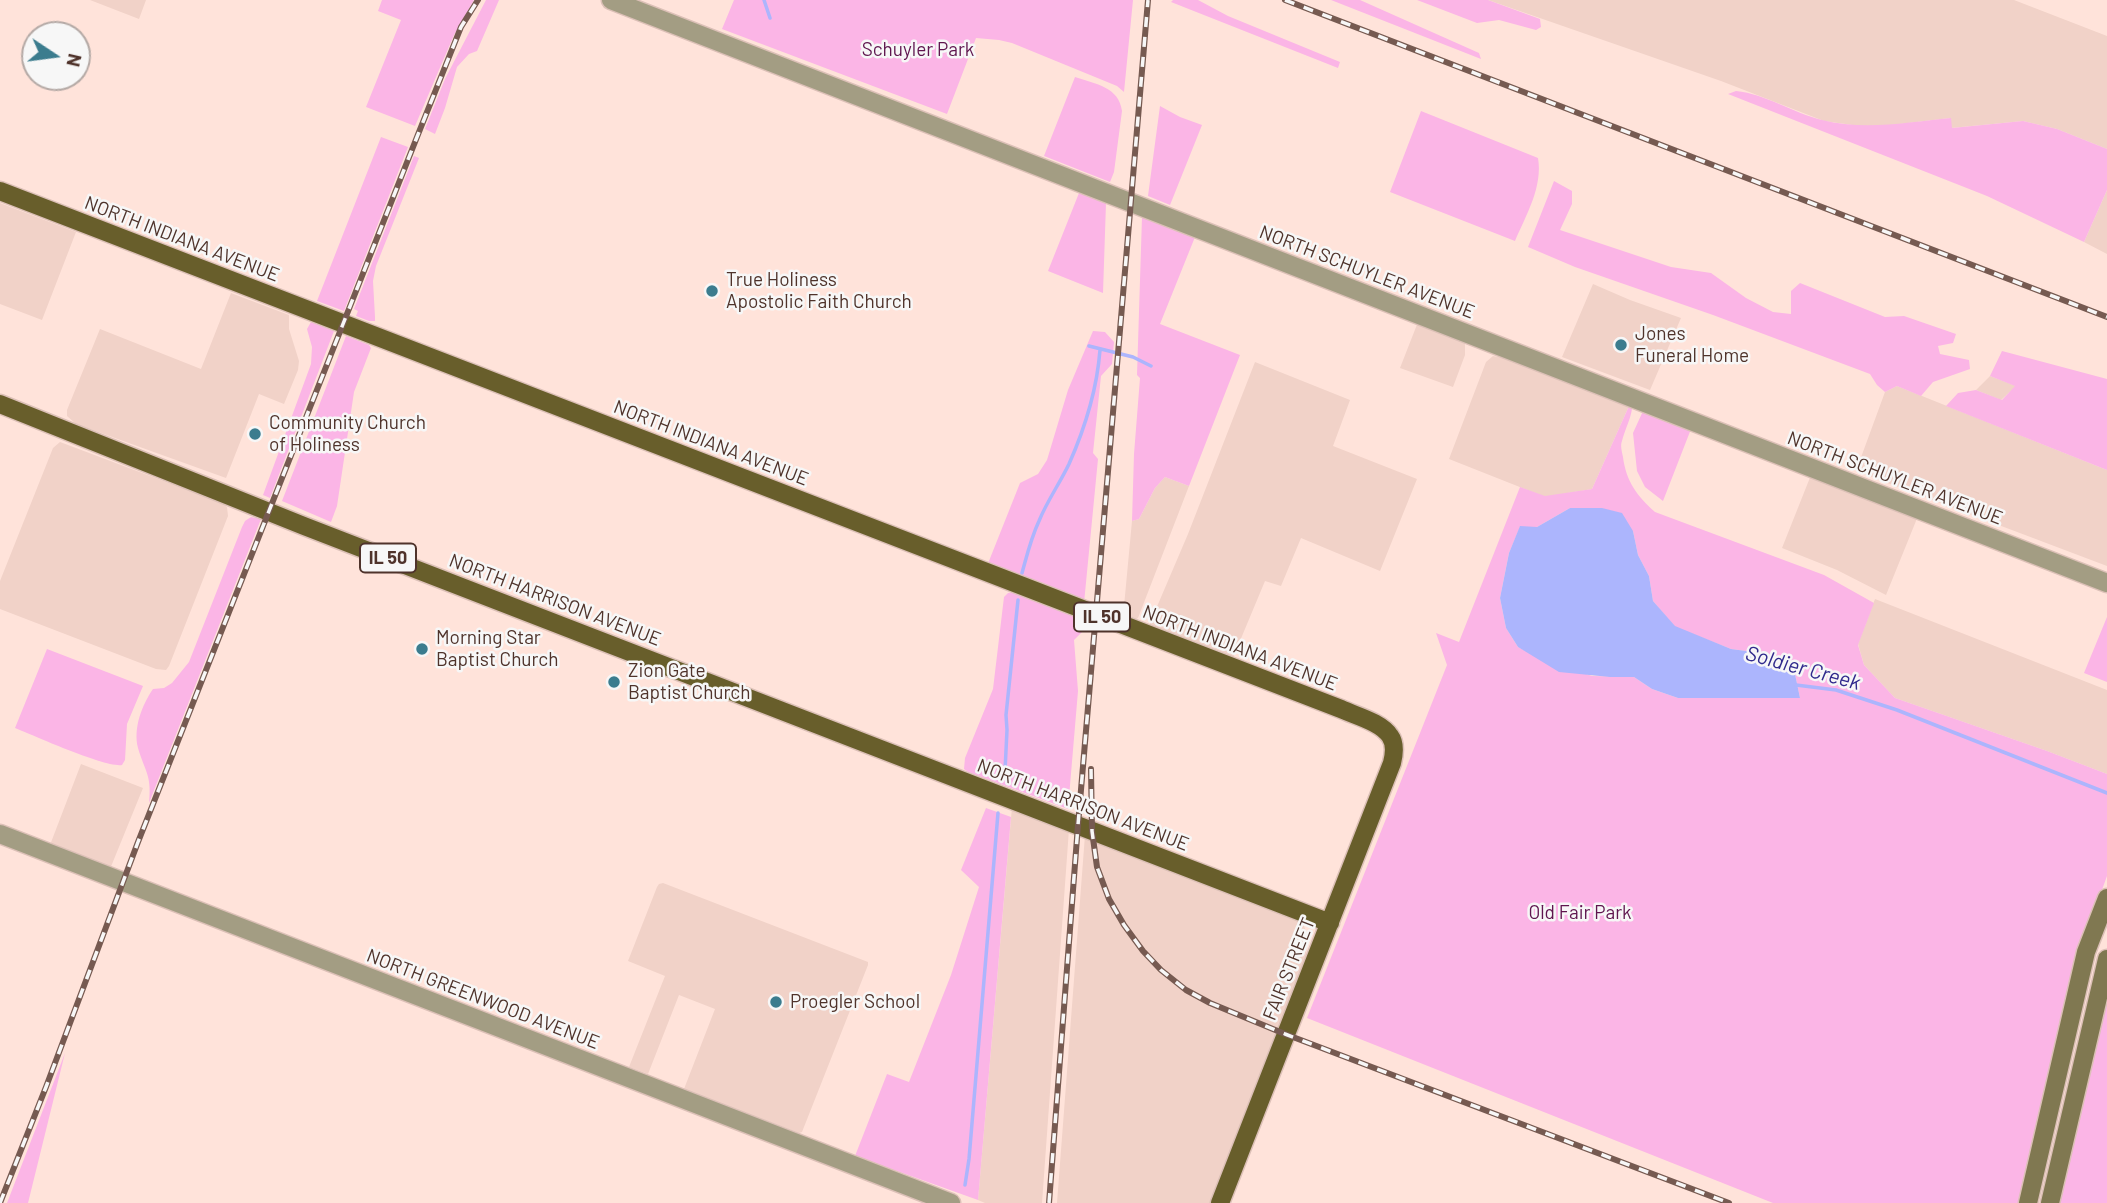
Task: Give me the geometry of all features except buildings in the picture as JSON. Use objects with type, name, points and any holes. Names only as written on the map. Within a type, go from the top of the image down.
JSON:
[{"type":"main road","name":"NORTH INDIANA AVENUE","points":[[0,191],[1341,709],[1381,727],[1391,737],[1394,750]]},
{"type":"main road","name":"NORTH HARRISON AVENUE","points":[[0,404],[304,526],[1330,923]]},
{"type":"main road","name":"FAIR STREET","points":[[1220,1203],[1392,763],[1394,750]]},
{"type":"main road","points":[[2028,1203],[2086,952],[2107,898]]},
{"type":"main road","points":[[2050,1203],[2107,959]]},
{"type":"street","name":"NORTH SCHUYLER AVENUE","points":[[611,0],[2107,583]]},
{"type":"street","name":"NORTH GREENWOOD AVENUE","points":[[0,834],[951,1203]]},
{"type":"shaded area","points":[[90,0],[146,0],[139,19]]},
{"type":"shaded area","points":[[1488,0],[2014,0],[2107,36],[2107,149],[2057,129],[2023,121],[1951,128],[1950,118],[1883,126],[1824,121],[1721,81]]},
{"type":"shaded area","points":[[2107,190],[2107,254],[2084,242]]},
{"type":"shaded area","points":[[0,203],[76,232],[42,320],[0,304]]},
{"type":"shaded area","points":[[1593,284],[1681,318],[1650,390],[1562,357]]},
{"type":"shaded area","points":[[231,293],[289,315],[289,329],[299,361],[284,404],[259,394],[226,478],[76,424],[67,416],[67,410],[100,329],[201,369]]},
{"type":"shaded area","points":[[1418,322],[1462,340],[1465,344],[1465,355],[1453,387],[1400,368]]},
{"type":"shaded area","points":[[1493,356],[1629,406],[1592,489],[1545,497],[1449,459],[1486,362]]},
{"type":"shaded area","points":[[1255,362],[1350,400],[1333,446],[1417,479],[1380,571],[1301,538],[1281,586],[1265,581],[1232,660],[1151,627],[1150,623]]},
{"type":"shaded area","points":[[1990,376],[2016,386],[2001,400],[1976,390]]},
{"type":"shaded area","points":[[1897,386],[2107,470],[2107,566],[1856,471],[1885,392]]},
{"type":"shaded area","points":[[60,442],[227,507],[228,516],[166,670],[156,669],[0,609],[0,581],[53,448]]},
{"type":"shaded area","points":[[1811,475],[1918,516],[1886,595],[1837,570],[1782,548]]},
{"type":"shaded area","points":[[1165,477],[1189,486],[1138,618],[1135,620],[1123,617],[1132,521],[1139,519],[1155,488]]},
{"type":"shaded area","points":[[1875,599],[2107,690],[2107,774],[1895,698],[1864,665],[1858,644]]},
{"type":"shaded area","points":[[81,764],[143,788],[110,869],[50,845]]},
{"type":"shaded area","points":[[1012,807],[1069,829],[1042,1203],[985,1203],[978,1200]]},
{"type":"shaded area","points":[[1085,835],[1297,918],[1304,926],[1307,935],[1303,972],[1211,1203],[1057,1203]]},
{"type":"shaded area","name":"Proegler School","points":[[663,883],[868,962],[802,1132],[684,1089],[715,1009],[679,995],[648,1074],[629,1067],[665,976],[628,961],[657,887]]},
{"type":"green space","points":[[382,0],[474,0],[454,35],[415,126],[366,107],[401,20],[378,11]]},
{"type":"green space","points":[[486,0],[499,0],[477,51],[469,54],[457,67],[435,134],[425,129],[445,79]]},
{"type":"green space","name":"Schuyler Park","points":[[734,0],[1133,0],[1124,92],[1117,86],[1012,43],[976,38],[947,114],[722,29]]},
{"type":"green space","points":[[1198,0],[1228,16],[1340,62],[1338,68],[1171,2]]},
{"type":"green space","points":[[1331,0],[1360,0],[1479,53],[1481,59]]},
{"type":"green space","points":[[1417,0],[1488,0],[1540,19],[1541,27],[1536,30],[1499,20],[1477,23]]},
{"type":"green space","points":[[1075,77],[1105,88],[1120,103],[1122,111],[1114,172],[1110,182],[1044,156]]},
{"type":"green space","points":[[1736,91],[1758,96],[1811,117],[1854,125],[1886,125],[1951,118],[1952,128],[2023,121],[2057,129],[2107,149],[2107,190],[2084,242],[1987,196],[1728,94]]},
{"type":"green space","points":[[1160,106],[1202,125],[1170,205],[1148,196]]},
{"type":"green space","points":[[1421,111],[1538,158],[1536,190],[1515,241],[1390,192]]},
{"type":"green space","points":[[381,137],[408,147],[344,311],[317,301]]},
{"type":"green space","points":[[414,156],[419,158],[376,266],[373,281],[375,321],[369,321],[356,316],[358,311],[354,309]]},
{"type":"green space","points":[[1554,181],[1572,191],[1572,204],[1560,230],[1671,267],[1711,273],[1746,298],[1773,312],[1791,314],[1791,291],[1800,283],[1885,317],[1904,316],[1956,334],[1953,343],[1938,346],[1940,354],[1969,360],[1970,369],[1933,382],[1921,396],[1897,386],[1885,392],[1870,374],[1575,267],[1528,247]]},
{"type":"green space","points":[[1079,193],[1106,203],[1103,293],[1048,271]]},
{"type":"green space","points":[[1142,217],[1195,237],[1160,324],[1240,355],[1189,486],[1165,477],[1155,488],[1139,519],[1132,521],[1140,378],[1137,375]]},
{"type":"green space","points":[[311,322],[334,331],[270,498],[263,495],[311,364],[312,347],[307,329]]},
{"type":"green space","points":[[1093,331],[1105,332],[1114,342],[1112,364],[1101,376],[1093,453],[1098,459],[1084,603],[987,566],[1020,483],[1038,474],[1047,460],[1068,390]]},
{"type":"green space","points":[[346,336],[371,348],[354,392],[337,506],[331,522],[282,501]]},
{"type":"green space","points":[[2002,351],[2107,379],[2107,470],[1946,406],[1958,393],[1976,390],[2002,400],[2015,386],[1990,376]]},
{"type":"green space","name":"Old Fair Park","points":[[1629,406],[1632,409],[1621,449],[1624,466],[1633,488],[1643,500],[1655,512],[1824,575],[1874,603],[1858,645],[1864,665],[1895,698],[2107,774],[2107,876],[2082,945],[2022,1203],[1773,1203],[1307,1018],[1447,665],[1436,633],[1459,642],[1520,487],[1545,496],[1592,489]],"holes":[[[1570,508],[1633,531],[1638,555],[1649,576],[1653,601],[1675,627],[1731,649],[1754,652],[1765,662],[1795,674],[1800,698],[1678,698],[1652,689],[1634,677],[1592,676],[1539,658],[1518,647],[1506,628],[1500,598],[1509,553],[1520,527],[1537,527]]]},
{"type":"green space","points":[[1643,411],[1691,429],[1663,501],[1645,487],[1637,471],[1633,433]]},
{"type":"green space","points":[[251,517],[261,519],[149,803],[149,780],[137,740],[142,709],[153,689],[164,688],[172,683],[189,662],[242,527]]},
{"type":"green space","points":[[1013,592],[1083,618],[1083,631],[1074,640],[1078,691],[1068,809],[964,769],[965,758],[993,689],[1004,597]]},
{"type":"green space","points":[[2107,617],[2107,682],[2084,673]]},
{"type":"green space","points":[[47,649],[143,686],[127,724],[125,760],[122,765],[86,757],[15,728]]},
{"type":"green space","points":[[986,808],[1011,817],[978,1200],[855,1156],[887,1074],[909,1082],[951,975],[979,887],[961,870]]},
{"type":"green space","points":[[2107,998],[2107,1203],[2060,1203],[2105,1004]]},
{"type":"green space","points":[[65,1053],[28,1203],[7,1203]]},
{"type":"water","points":[[1570,508],[1602,508],[1622,513],[1633,531],[1638,555],[1649,576],[1653,601],[1675,626],[1731,649],[1754,652],[1765,662],[1795,674],[1800,698],[1678,698],[1652,689],[1634,677],[1559,672],[1518,647],[1506,628],[1500,598],[1509,553],[1520,526],[1537,527]]},
{"type":"waterway","name":"Soldier Creek","points":[[764,0],[770,18]]},
{"type":"waterway","name":"Soldier Creek","points":[[1089,346],[1133,357],[1151,366]]},
{"type":"waterway","points":[[1022,573],[1036,527],[1069,464],[1080,436],[1093,394],[1100,350]]},
{"type":"waterway","points":[[1005,771],[1006,715],[1018,600]]},
{"type":"waterway","name":"Soldier Creek","points":[[1796,685],[1836,690],[1897,710],[2107,793]]},
{"type":"waterway","points":[[965,1185],[998,813]]},
{"type":"railway","points":[[0,1203],[138,842],[417,137],[461,27],[478,0]]},
{"type":"railway","points":[[1049,1203],[1078,825],[1148,0]]},
{"type":"railway","points":[[1285,0],[2107,317]]},
{"type":"railway","points":[[1091,769],[1092,831],[1097,867],[1109,899],[1143,951],[1186,990],[1210,1003],[1285,1034],[1729,1203]]},
{"type":"place","name":"True Holiness Apostolic Faith Church","points":[[712,291]]},
{"type":"place","name":"Jones Funeral Home","points":[[1621,345]]},
{"type":"place","name":"Community Church of Holiness","points":[[255,434]]},
{"type":"place","name":"Morning Star Baptist Church","points":[[422,649]]},
{"type":"place","name":"Zion Gate Baptist Church","points":[[614,682]]},
{"type":"place","name":"Proegler School","points":[[776,1002]]}]
